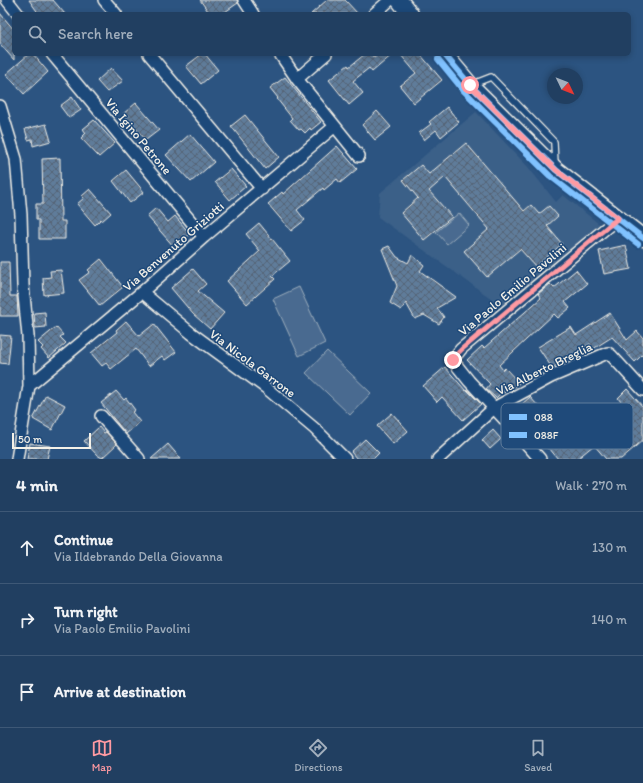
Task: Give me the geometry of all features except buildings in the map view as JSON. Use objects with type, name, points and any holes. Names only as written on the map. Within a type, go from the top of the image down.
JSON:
[{"type":"street","points":[[6,0],[16,12]]},
{"type":"street","points":[[104,0],[114,12]]},
{"type":"street","points":[[244,0],[252,12]]},
{"type":"street","points":[[376,12],[390,0]]},
{"type":"street","points":[[399,0],[408,12]]},
{"type":"street","name":"Via Igino Petrone","points":[[54,56],[204,237]]},
{"type":"street","points":[[151,56],[262,190]]},
{"type":"street","points":[[281,56],[297,79],[359,156]]},
{"type":"street","points":[[297,79],[324,56]]},
{"type":"street","points":[[446,56],[470,85],[556,170],[638,232]]},
{"type":"street","points":[[0,106],[16,159],[21,215],[23,285],[28,336],[29,386],[17,459]]},
{"type":"street","name":"Via Benvenuto Griziotti","points":[[29,386],[142,292],[204,237],[262,190],[335,126]]},
{"type":"street","name":"Via Paolo Emilio Pavolini","points":[[501,416],[460,371],[454,362],[454,358],[462,349],[618,218]]},
{"type":"street","name":"Via Nicola Garrone","points":[[142,292],[191,334],[265,387],[315,429],[345,459]]},
{"type":"street","name":"Via Alberto Breglia","points":[[503,403],[551,377],[608,353],[643,390]]},
{"type":"street","name":"Via Alberto Breglia","points":[[438,459],[494,408],[501,404]]},
{"type":"street","points":[[101,416],[139,459]]},
{"type":"street","name":"Via Paolo Emilio Pavolini","points":[[531,449],[540,459]]},
{"type":"shaded area","points":[[476,112],[528,167],[556,202],[563,195],[599,224],[503,307],[378,217],[380,193]]},
{"type":"shaded area","points":[[459,213],[469,225],[447,244],[436,232]]},
{"type":"shaded area","points":[[299,287],[325,343],[299,356],[273,299]]},
{"type":"shaded area","points":[[327,351],[371,393],[350,415],[306,373]]},
{"type":"transit line","name":"088","points":[[446,56],[470,85],[556,170],[643,238]]},
{"type":"transit line","name":"088F","points":[[438,59],[464,91],[550,176],[638,244]]},
{"type":"route","points":[[453,360],[462,349],[618,218],[585,194],[556,170],[470,85]]}]
